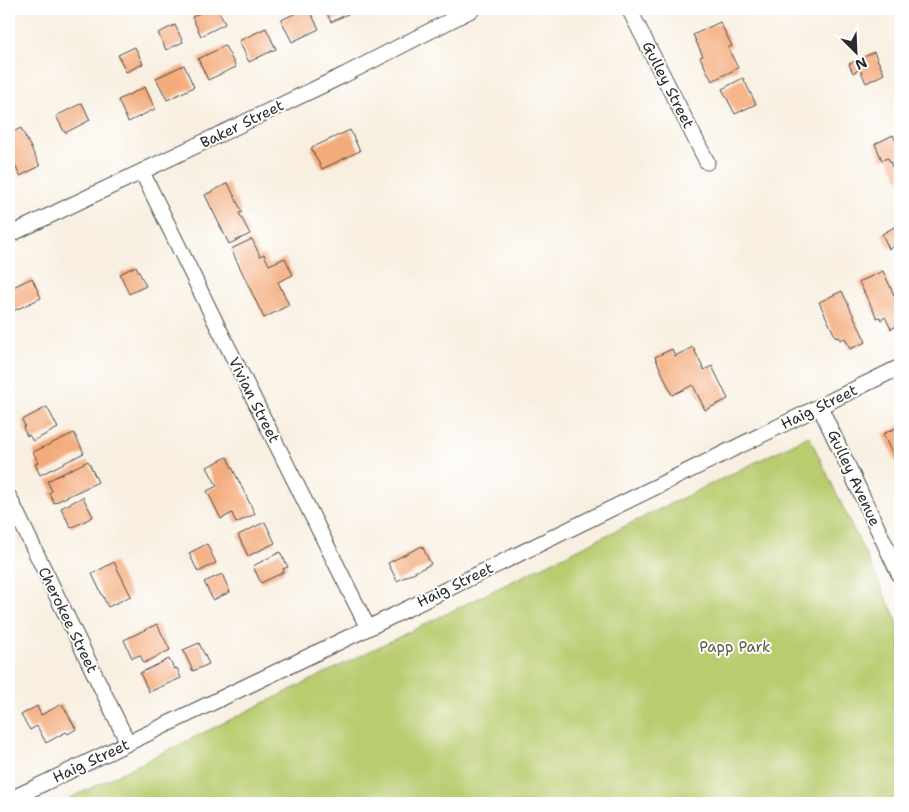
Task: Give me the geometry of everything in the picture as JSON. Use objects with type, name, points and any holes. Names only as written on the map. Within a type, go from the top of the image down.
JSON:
[{"type":"street","name":"Baker Street","points":[[9,235],[344,75],[473,9]]},
{"type":"street","name":"Gulley Street","points":[[629,9],[707,162]]},
{"type":"street","name":"Vivian Street","points":[[142,172],[368,628]]},
{"type":"street","name":"Haig Street","points":[[9,800],[368,628],[900,367]]},
{"type":"street","name":"Gulley Avenue","points":[[820,407],[900,576]]},
{"type":"street","name":"Cherokee Street","points":[[9,497],[128,743]]},
{"type":"green space","name":"Papp Park","points":[[809,436],[900,627],[900,803],[60,803]]},
{"type":"building","points":[[208,9],[218,9],[225,24],[201,36],[192,17]]},
{"type":"building","points":[[309,9],[319,29],[292,42],[281,20]]},
{"type":"building","points":[[325,9],[358,9],[331,22]]},
{"type":"building","points":[[720,22],[732,46],[728,48],[738,68],[712,81],[700,57],[703,56],[693,35]]},
{"type":"building","points":[[175,25],[183,42],[166,50],[158,33]]},
{"type":"building","points":[[266,28],[276,49],[249,62],[239,41]]},
{"type":"building","points":[[225,46],[236,67],[208,80],[198,59]]},
{"type":"building","points":[[135,47],[143,64],[126,72],[118,55]]},
{"type":"building","points":[[874,52],[884,74],[866,83],[860,69],[853,73],[849,64]]},
{"type":"building","points":[[184,65],[194,87],[167,100],[156,78]]},
{"type":"building","points":[[743,78],[756,104],[735,114],[722,89]]},
{"type":"building","points":[[145,87],[155,109],[128,122],[118,100]]},
{"type":"building","points":[[82,103],[90,120],[65,133],[56,116]]},
{"type":"building","points":[[21,128],[40,166],[20,176],[9,153],[9,134]]},
{"type":"building","points":[[350,130],[360,151],[322,169],[311,148]]},
{"type":"building","points":[[893,135],[900,150],[900,182],[888,158],[882,160],[875,144]]},
{"type":"building","points":[[228,183],[242,212],[239,213],[250,234],[229,244],[205,195]]},
{"type":"building","points":[[896,226],[900,234],[900,243],[889,249],[882,234]]},
{"type":"building","points":[[252,239],[260,256],[264,254],[269,265],[285,258],[293,275],[278,282],[289,305],[264,318],[231,249]]},
{"type":"building","points":[[136,266],[146,286],[129,294],[120,274]]},
{"type":"building","points":[[883,271],[900,308],[900,324],[891,329],[885,317],[881,320],[880,317],[877,318],[859,282]]},
{"type":"building","points":[[32,278],[41,298],[9,313],[9,289]]},
{"type":"building","points":[[842,291],[866,342],[850,349],[845,338],[840,340],[839,337],[836,338],[819,302]]},
{"type":"building","points":[[693,347],[704,370],[712,366],[728,399],[705,410],[693,385],[672,395],[655,357],[672,349],[675,356]]},
{"type":"building","points":[[47,407],[58,428],[33,441],[29,435],[27,436],[22,420]]},
{"type":"building","points":[[900,426],[900,470],[883,434]]},
{"type":"building","points":[[74,433],[84,453],[40,475],[35,464],[38,462],[33,452]]},
{"type":"building","points":[[227,457],[255,514],[236,523],[232,513],[221,519],[207,491],[217,486],[207,467]]},
{"type":"building","points":[[88,461],[98,482],[54,503],[49,493],[52,491],[47,481]]},
{"type":"building","points":[[83,497],[93,517],[71,528],[61,508]]},
{"type":"building","points":[[265,522],[275,543],[248,556],[238,535]]},
{"type":"building","points":[[207,544],[216,563],[198,572],[189,553]]},
{"type":"building","points":[[422,546],[431,564],[397,581],[388,563]]},
{"type":"building","points":[[280,552],[288,567],[283,569],[284,572],[261,583],[253,566]]},
{"type":"building","points":[[114,562],[131,596],[108,607],[92,574]]},
{"type":"building","points":[[222,574],[230,592],[213,600],[204,582]]},
{"type":"building","points":[[157,624],[170,650],[144,663],[140,655],[132,658],[124,640]]},
{"type":"building","points":[[199,643],[209,664],[193,671],[183,650]]},
{"type":"building","points":[[169,659],[174,669],[177,668],[181,678],[149,692],[140,673]]},
{"type":"building","points":[[62,704],[76,729],[68,734],[66,732],[46,743],[37,726],[30,730],[21,715],[37,706],[41,715]]}]
